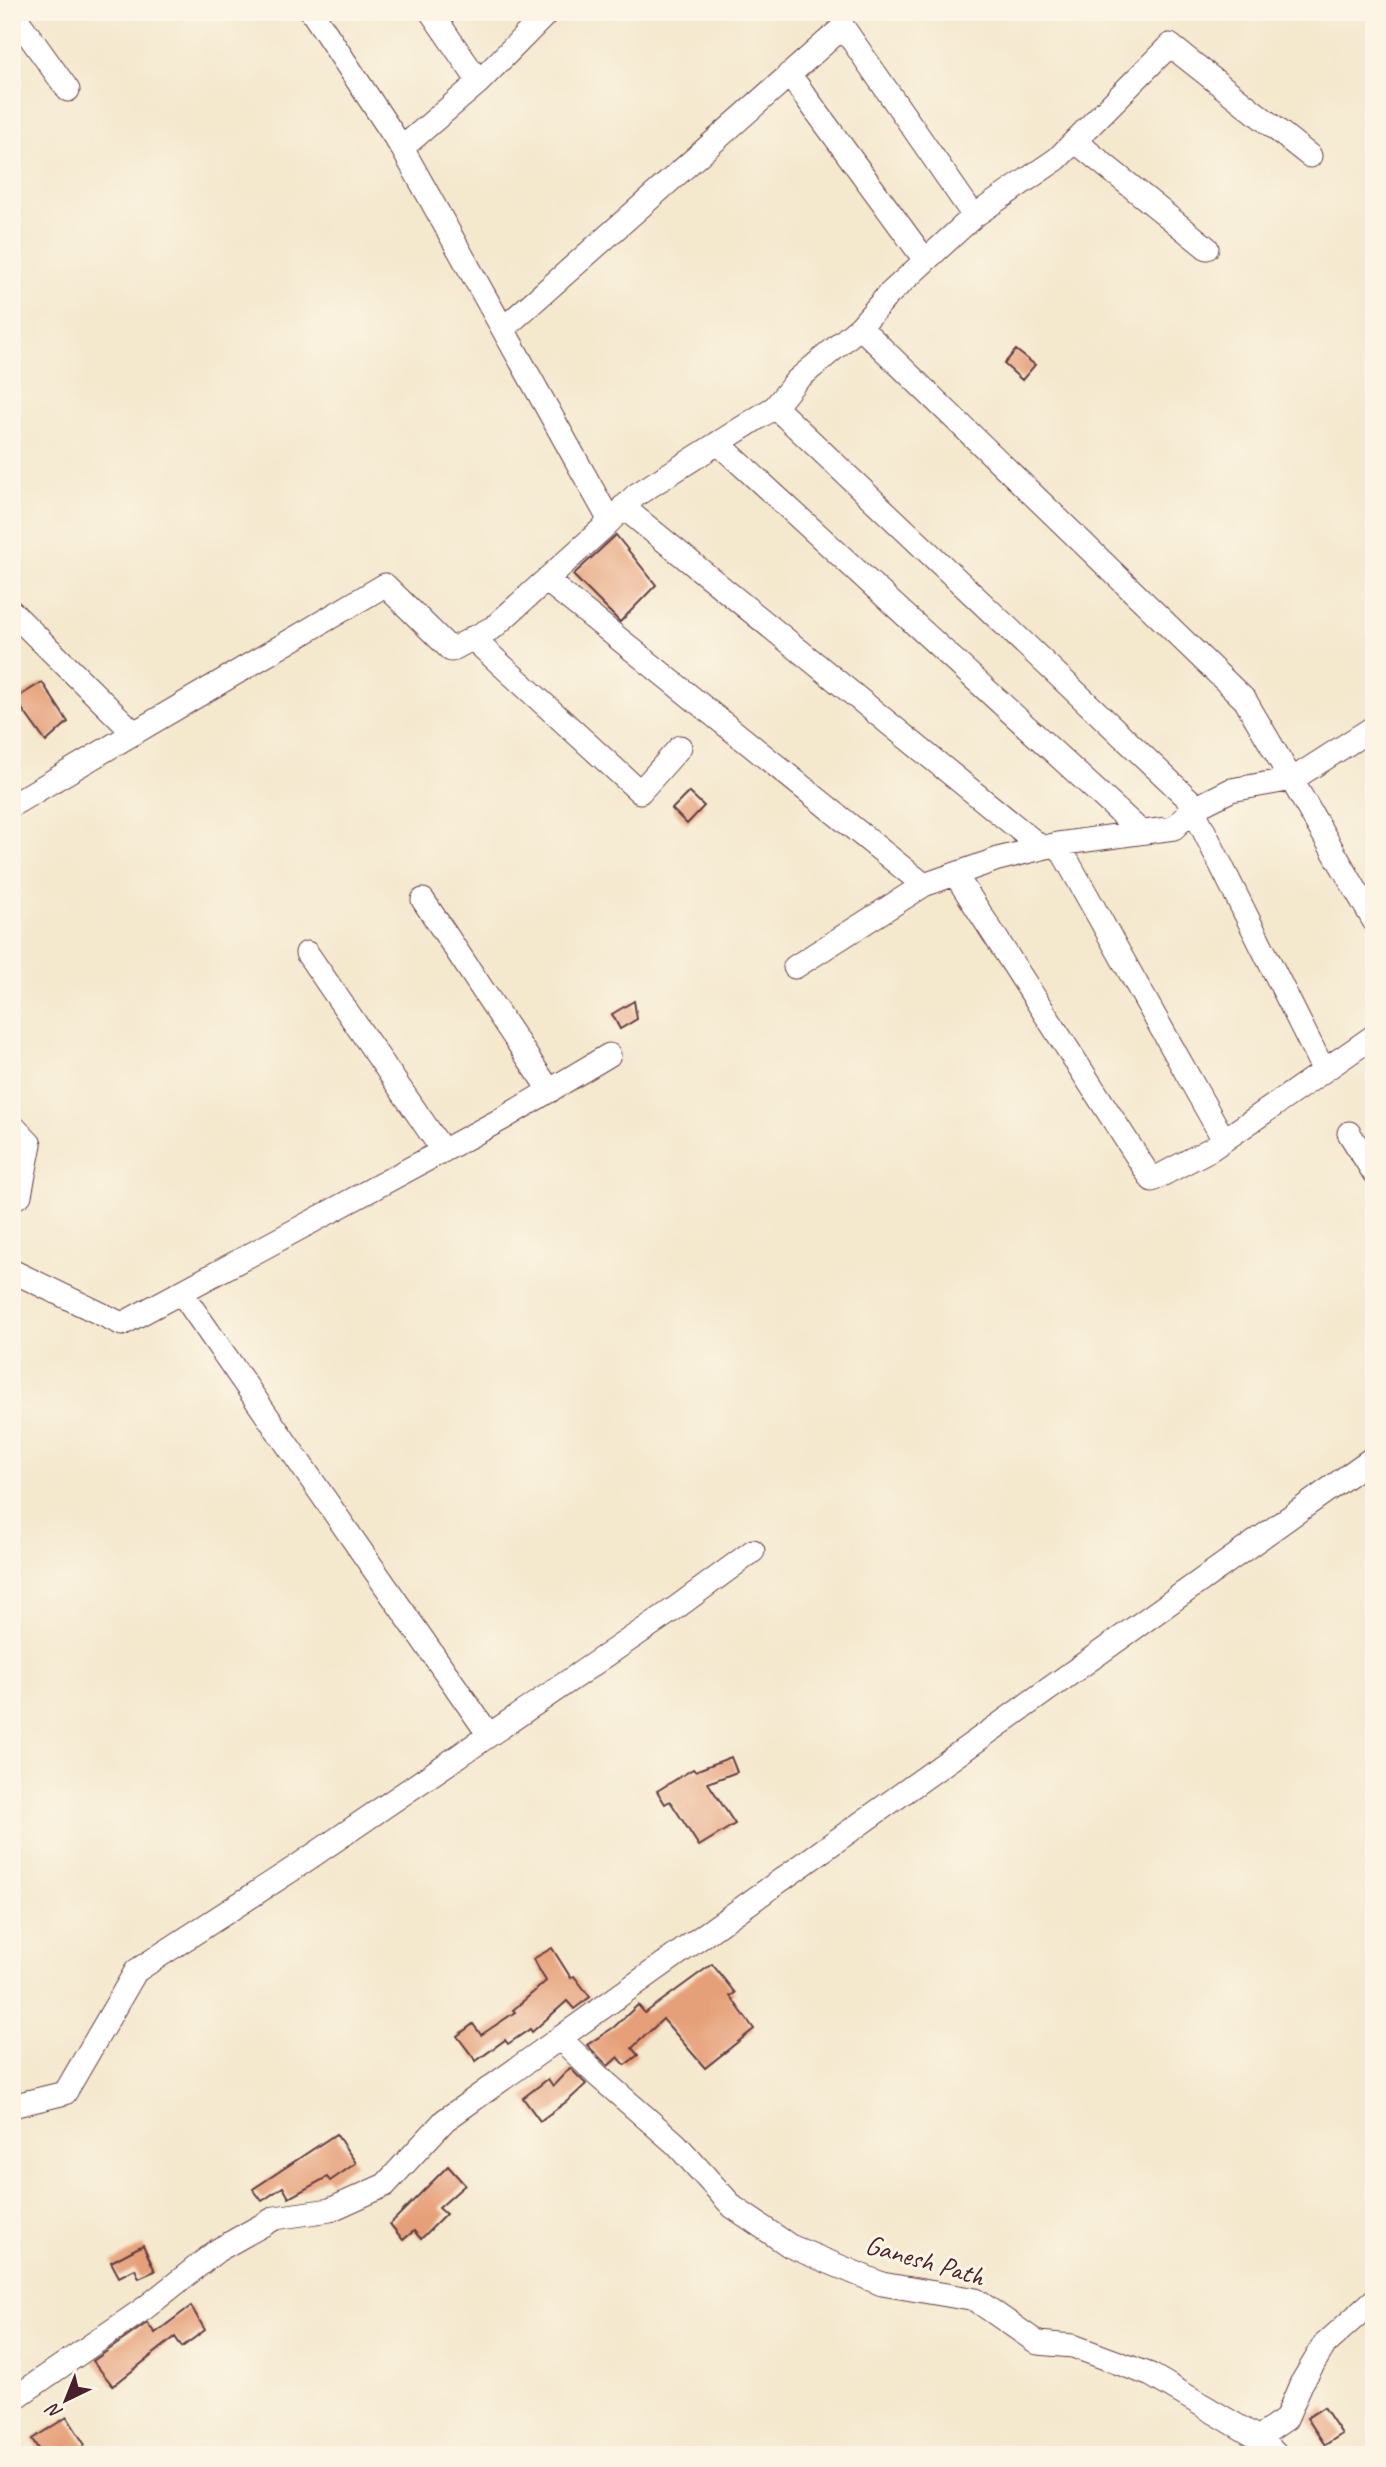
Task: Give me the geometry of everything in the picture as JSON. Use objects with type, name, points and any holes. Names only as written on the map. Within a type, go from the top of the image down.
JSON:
[{"type":"street","points":[[12,12],[68,90]]},
{"type":"street","points":[[312,12],[402,148],[504,328],[617,514],[1050,846],[1224,1140]]},
{"type":"street","points":[[431,12],[479,82]]},
{"type":"street","points":[[402,148],[479,82],[548,12]]},
{"type":"street","points":[[504,328],[843,27],[974,216]]},
{"type":"street","points":[[12,805],[385,585],[451,650],[494,627],[636,495],[775,407],[796,381],[860,327],[887,296],[974,216],[1057,159],[1170,45],[1310,156]]},
{"type":"street","points":[[789,74],[925,260]]},
{"type":"street","points":[[1075,141],[1207,248]]},
{"type":"street","points":[[860,327],[1245,700],[1374,921]]},
{"type":"street","points":[[775,407],[1195,808],[1323,1069]]},
{"type":"street","points":[[718,443],[1141,832]]},
{"type":"street","points":[[546,580],[924,885]]},
{"type":"street","points":[[12,612],[134,733]]},
{"type":"street","points":[[472,638],[640,792],[680,747]]},
{"type":"street","points":[[795,967],[924,885],[1050,846],[1174,828],[1195,808],[1231,790],[1293,779],[1374,727]]},
{"type":"street","points":[[955,874],[1152,1180],[1224,1140],[1374,1036]]},
{"type":"street","points":[[423,900],[550,1091]]},
{"type":"street","points":[[307,953],[443,1151]]},
{"type":"street","points":[[12,1271],[122,1324],[443,1151],[609,1055]]},
{"type":"street","points":[[12,1125],[30,1144],[20,1195],[12,1200]]},
{"type":"street","points":[[1349,1133],[1374,1173]]},
{"type":"street","points":[[181,1292],[489,1735]]},
{"type":"street","points":[[12,2400],[145,2308],[218,2250],[275,2218],[330,2210],[385,2185],[445,2120],[1374,1457]]},
{"type":"street","points":[[12,2106],[65,2093],[136,1971],[293,1869],[677,1607],[753,1551]]},
{"type":"street","name":"Ganesh Path","points":[[561,2038],[597,2075],[676,2144],[733,2207],[790,2246],[882,2284],[976,2300],[1038,2343],[1073,2346],[1151,2375],[1258,2438],[1277,2455]]},
{"type":"street","points":[[1258,2438],[1286,2419],[1301,2384],[1325,2344],[1369,2306]]},
{"type":"building","points":[[1016,350],[1035,365],[1022,380],[1004,364]]},
{"type":"building","points":[[616,535],[656,585],[620,622],[573,575]]},
{"type":"building","points":[[42,682],[68,722],[46,742],[15,699]]},
{"type":"building","points":[[689,792],[704,806],[687,824],[672,809]]},
{"type":"building","points":[[634,1001],[637,1019],[620,1029],[612,1014]]},
{"type":"building","points":[[731,1757],[737,1772],[708,1783],[735,1824],[699,1846],[670,1801],[665,1804],[657,1791],[693,1769],[695,1771]]},
{"type":"building","points":[[552,1948],[571,1978],[574,1976],[590,1997],[574,2009],[567,2001],[532,2032],[530,2029],[508,2044],[505,2040],[476,2061],[457,2036],[473,2024],[481,2035],[515,2012],[513,2010],[546,1981],[533,1959]]},
{"type":"building","points":[[712,1964],[735,1993],[730,1996],[754,2029],[705,2068],[663,2019],[632,2048],[638,2055],[625,2065],[618,2057],[608,2066],[587,2045],[614,2027],[638,2005],[645,2013]]},
{"type":"building","points":[[570,2068],[586,2084],[540,2121],[523,2098],[548,2079],[553,2086]]},
{"type":"building","points":[[336,2134],[356,2163],[330,2181],[327,2177],[289,2198],[283,2187],[262,2201],[253,2189]]},
{"type":"building","points":[[448,2166],[465,2185],[439,2208],[446,2214],[421,2239],[414,2231],[403,2240],[390,2224]]},
{"type":"building","points":[[143,2245],[155,2271],[139,2278],[135,2269],[119,2277],[111,2262]]},
{"type":"building","points":[[191,2306],[205,2330],[182,2347],[175,2337],[113,2386],[93,2361],[147,2323],[155,2333]]},
{"type":"building","points":[[1324,2407],[1342,2434],[1325,2445],[1307,2418]]},
{"type":"building","points":[[67,2417],[85,2445],[70,2455],[42,2455],[32,2439]]}]
